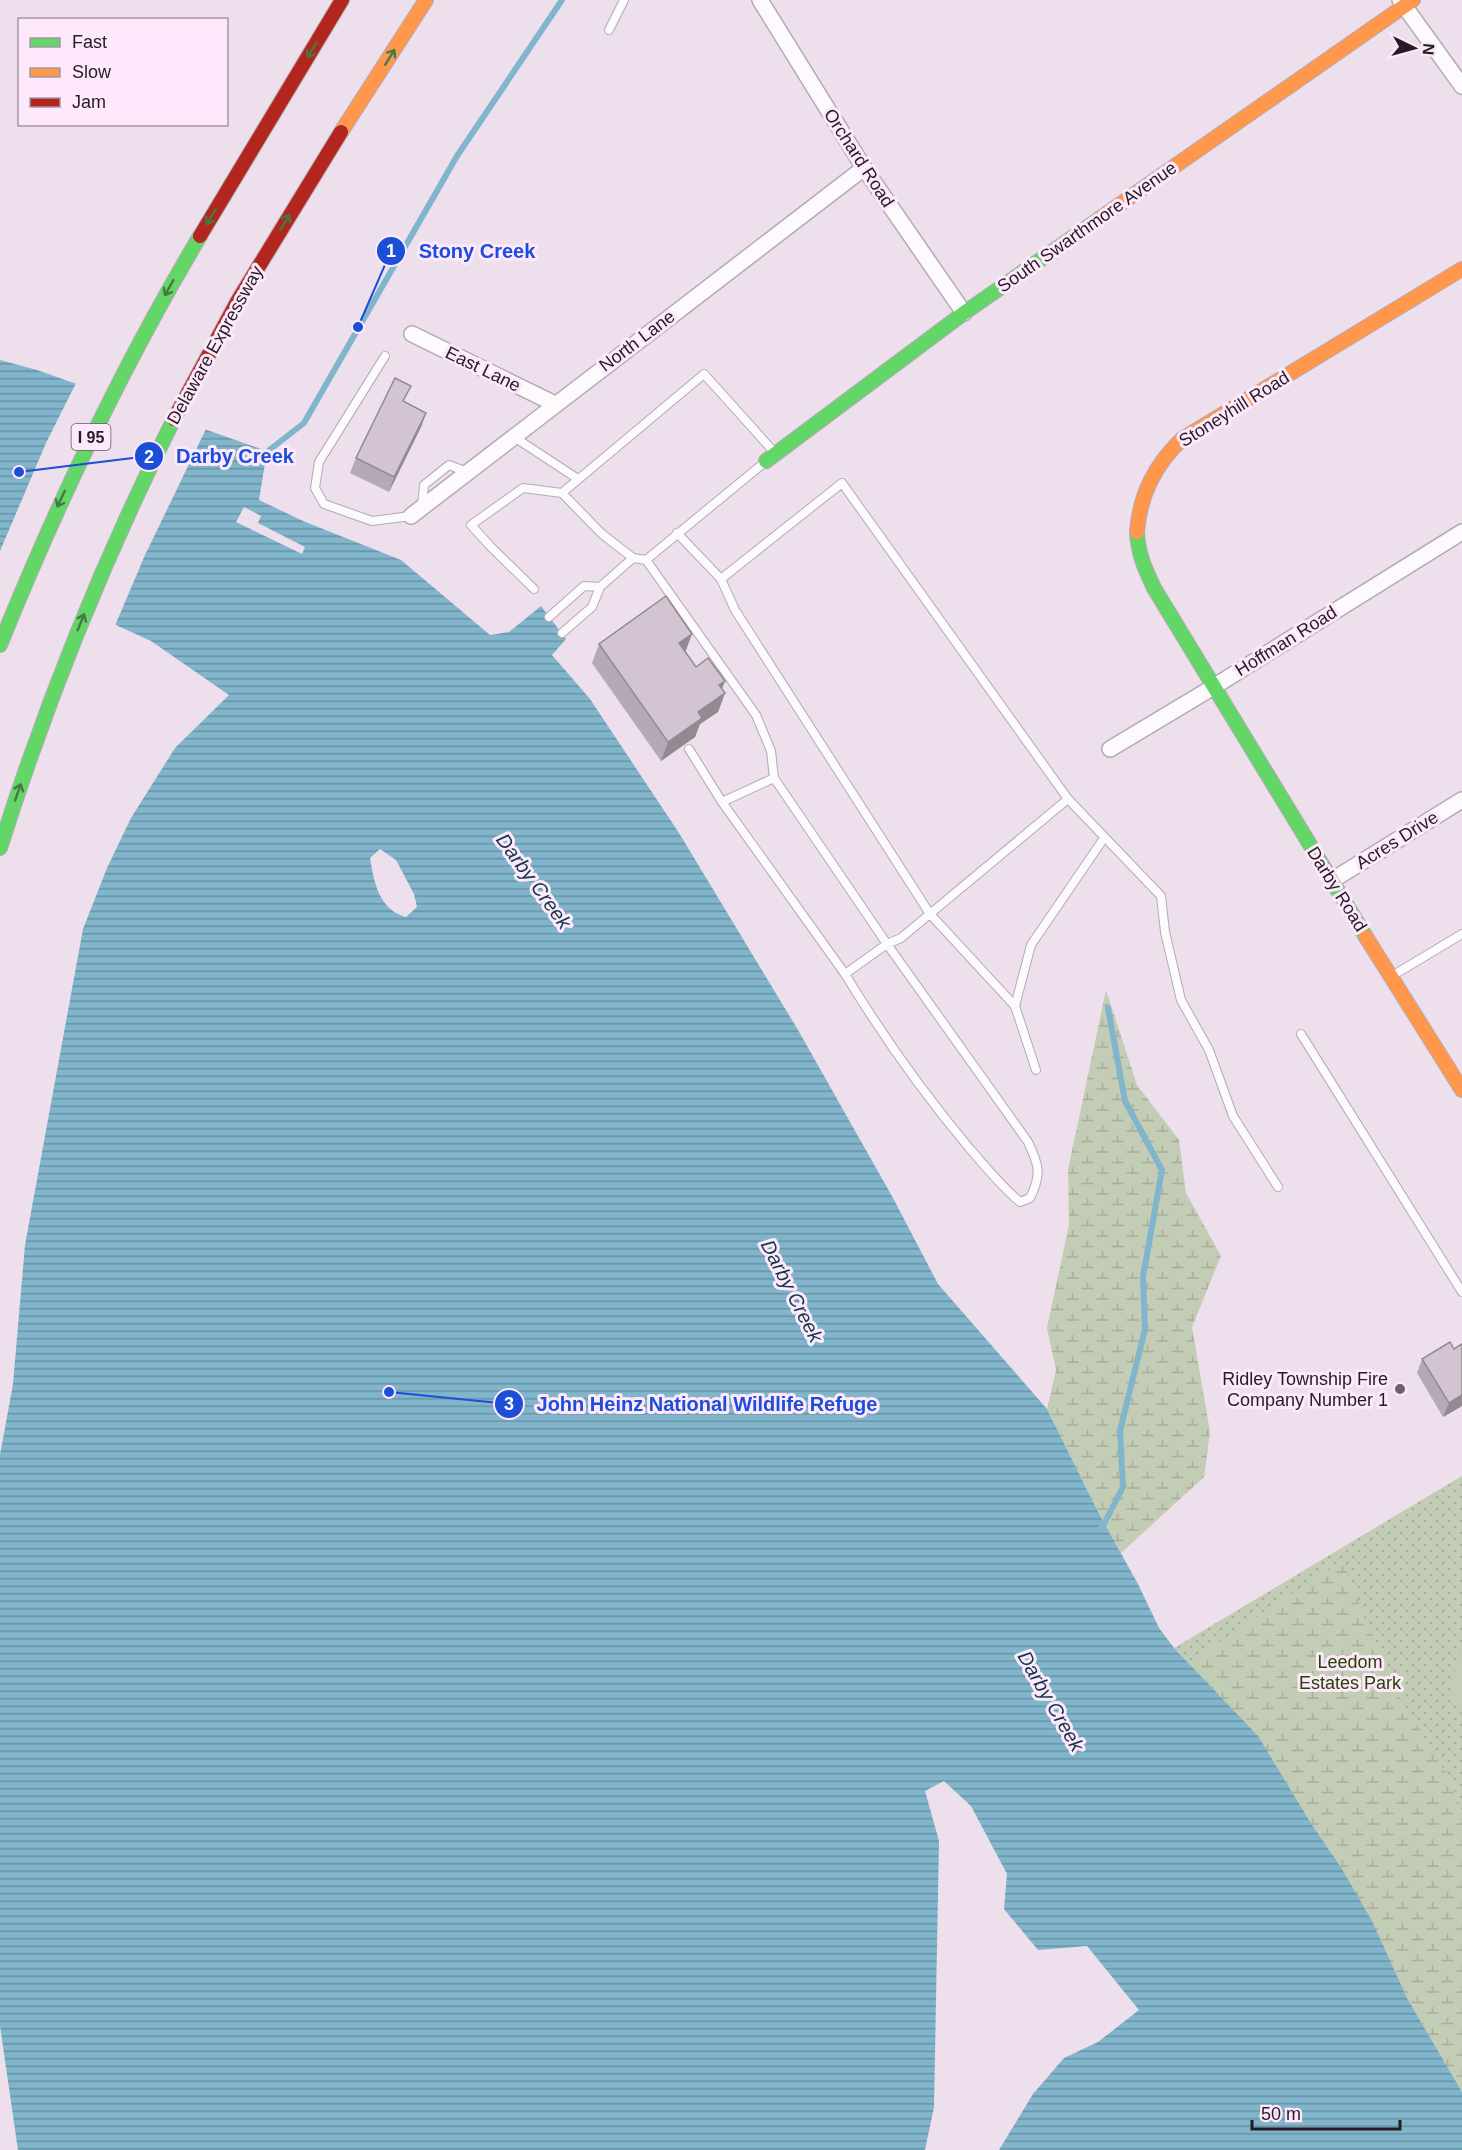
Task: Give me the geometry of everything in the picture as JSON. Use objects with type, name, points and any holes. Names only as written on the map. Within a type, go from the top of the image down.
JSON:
[{"type":"main road","name":"I 95","points":[[0,645],[50,523],[132,357],[199,238],[342,0]]},
{"type":"main road","name":"Delaware Expressway","points":[[0,848],[59,677],[105,564],[144,480],[212,347],[255,272],[426,0]]},
{"type":"main road","name":"South Swarthmore Avenue","points":[[770,457],[964,313],[1406,2]]},
{"type":"main road","name":"Stoneyhill Road","points":[[1215,686],[1154,588],[1143,565],[1138,542],[1138,519],[1143,498],[1161,462],[1182,439],[1462,269]]},
{"type":"main road","name":"Darby Road","points":[[1215,686],[1391,977],[1458,1073],[1462,1090]]},
{"type":"street","name":"Orchard Road","points":[[760,0],[864,168],[964,313]]},
{"type":"street","points":[[1406,2],[1462,86]]},
{"type":"street","name":"North Lane","points":[[417,511],[864,168]]},
{"type":"street","name":"East Lane","points":[[412,334],[555,404]]},
{"type":"street","name":"Hoffman Road","points":[[1110,749],[1462,532]]},
{"type":"street","name":"Acres Drive","points":[[1331,881],[1462,800]]},
{"type":"lane","points":[[609,30],[624,0]]},
{"type":"lane","points":[[385,356],[319,462],[315,488],[324,504],[372,521],[417,511]]},
{"type":"lane","points":[[562,493],[704,374],[770,457],[646,560]]},
{"type":"lane","points":[[513,436],[578,479]]},
{"type":"lane","points":[[721,579],[842,483],[1068,799],[1161,896],[1166,933],[1181,1000],[1209,1050],[1233,1116],[1278,1187]]},
{"type":"lane","points":[[534,589],[471,525],[523,488],[562,493],[602,534],[633,558],[646,560],[756,715],[771,751],[774,778],[887,944],[1028,1142],[1038,1165],[1037,1186],[1030,1198],[1020,1203],[1006,1191],[952,1127],[880,1031],[845,974],[722,802],[689,748]]},
{"type":"lane","points":[[677,533],[721,579],[735,610],[930,914],[1015,1006],[1036,1070]]},
{"type":"lane","points":[[562,633],[592,607],[600,586],[633,558]]},
{"type":"lane","points":[[549,617],[584,586],[600,586]]},
{"type":"lane","points":[[722,802],[774,778]]},
{"type":"lane","points":[[845,974],[887,944],[901,939],[1068,799]]},
{"type":"lane","points":[[1015,1006],[1031,945],[1104,838]]},
{"type":"lane","points":[[1391,977],[1462,934]]},
{"type":"lane","points":[[1301,1034],[1462,1292]]},
{"type":"green space","points":[[1106,990],[1137,1085],[1179,1140],[1186,1193],[1221,1256],[1192,1327],[1210,1432],[1204,1477],[1121,1553],[1047,1409],[1056,1370],[1047,1328],[1069,1225],[1068,1170]]},
{"type":"green space","name":"Leedom Estates Park","points":[[1462,1476],[1462,2092],[1258,1736],[1174,1648]]},
{"type":"green space","name":"Leedom Estates Park","points":[[1342,1560],[1389,1680],[1452,1783],[1462,1811],[1462,2092],[1407,1998],[1372,1921],[1258,1736],[1188,1663]]},
{"type":"green space","points":[[1462,1649],[1462,1714],[1453,1689],[1453,1682]]},
{"type":"water","points":[[0,360],[37,370],[267,451],[259,500],[303,521],[401,560],[490,635],[509,632],[541,606],[566,639],[552,655],[590,699],[679,833],[798,1030],[893,1198],[938,1284],[1047,1409],[1159,1628],[1174,1648],[1258,1736],[1310,1822],[1342,1869],[1372,1921],[1407,1998],[1462,2092],[1462,2150],[999,2150],[1033,2094],[1064,2058],[1098,2042],[1139,2010],[1087,1946],[1038,1950],[1004,1909],[1007,1874],[971,1806],[944,1781],[925,1791],[939,1841],[934,2107],[925,2150],[18,2150],[0,2026],[0,1455],[13,1384],[25,1245],[83,929],[107,868],[131,818],[175,748],[229,695],[151,641],[0,572]],"holes":[[[380,849],[396,860],[414,894],[417,907],[406,917],[390,908],[379,894],[370,858]]]},
{"type":"pier","points":[[77,381],[207,427],[145,555],[114,628],[0,575],[0,551],[46,443]]},
{"type":"pier","points":[[244,507],[261,516],[258,523],[305,547],[302,554],[236,522]]},
{"type":"building","points":[[395,378],[411,386],[403,401],[426,413],[394,477],[356,458]]},
{"type":"building","points":[[666,596],[692,634],[679,643],[696,667],[708,658],[725,681],[719,685],[725,693],[698,712],[702,718],[668,742],[599,644]]},
{"type":"building","points":[[1450,1342],[1454,1349],[1462,1344],[1462,1395],[1449,1403],[1422,1359]]},
{"type":"waterway","points":[[263,455],[304,423],[457,156],[562,0]]},
{"type":"waterway","points":[[1100,1529],[1123,1487],[1120,1431],[1145,1329],[1143,1277],[1162,1170],[1125,1101],[1108,1008]]},
{"type":"traffic: fast","points":[[766,461],[964,313],[1099,219]]},
{"type":"traffic: fast","points":[[0,645],[44,540],[92,437],[144,335],[200,236]]},
{"type":"traffic: fast","points":[[0,848],[37,738],[78,630],[148,471],[174,419]]},
{"type":"traffic: fast","points":[[1137,532],[1140,554],[1154,588],[1366,937]]},
{"type":"traffic: slow","points":[[341,132],[426,0]]},
{"type":"traffic: slow","points":[[1099,219],[1413,0]]},
{"type":"traffic: slow","points":[[1137,532],[1145,493],[1150,481],[1164,459],[1182,439],[1462,269]]},
{"type":"traffic: slow","points":[[1366,937],[1462,1090]]},
{"type":"traffic: jam","points":[[200,236],[342,0]]},
{"type":"traffic: jam","points":[[174,419],[237,302],[341,132]]},
{"type":"place","name":"Stony Creek","points":[[358,327]]},
{"type":"place","name":"Darby Creek","points":[[19,472]]},
{"type":"place","name":"Ridley Township Fire Company Number 1","points":[[1400,1389]]},
{"type":"place","name":"John Heinz National Wildlife Refuge","points":[[389,1392]]}]
